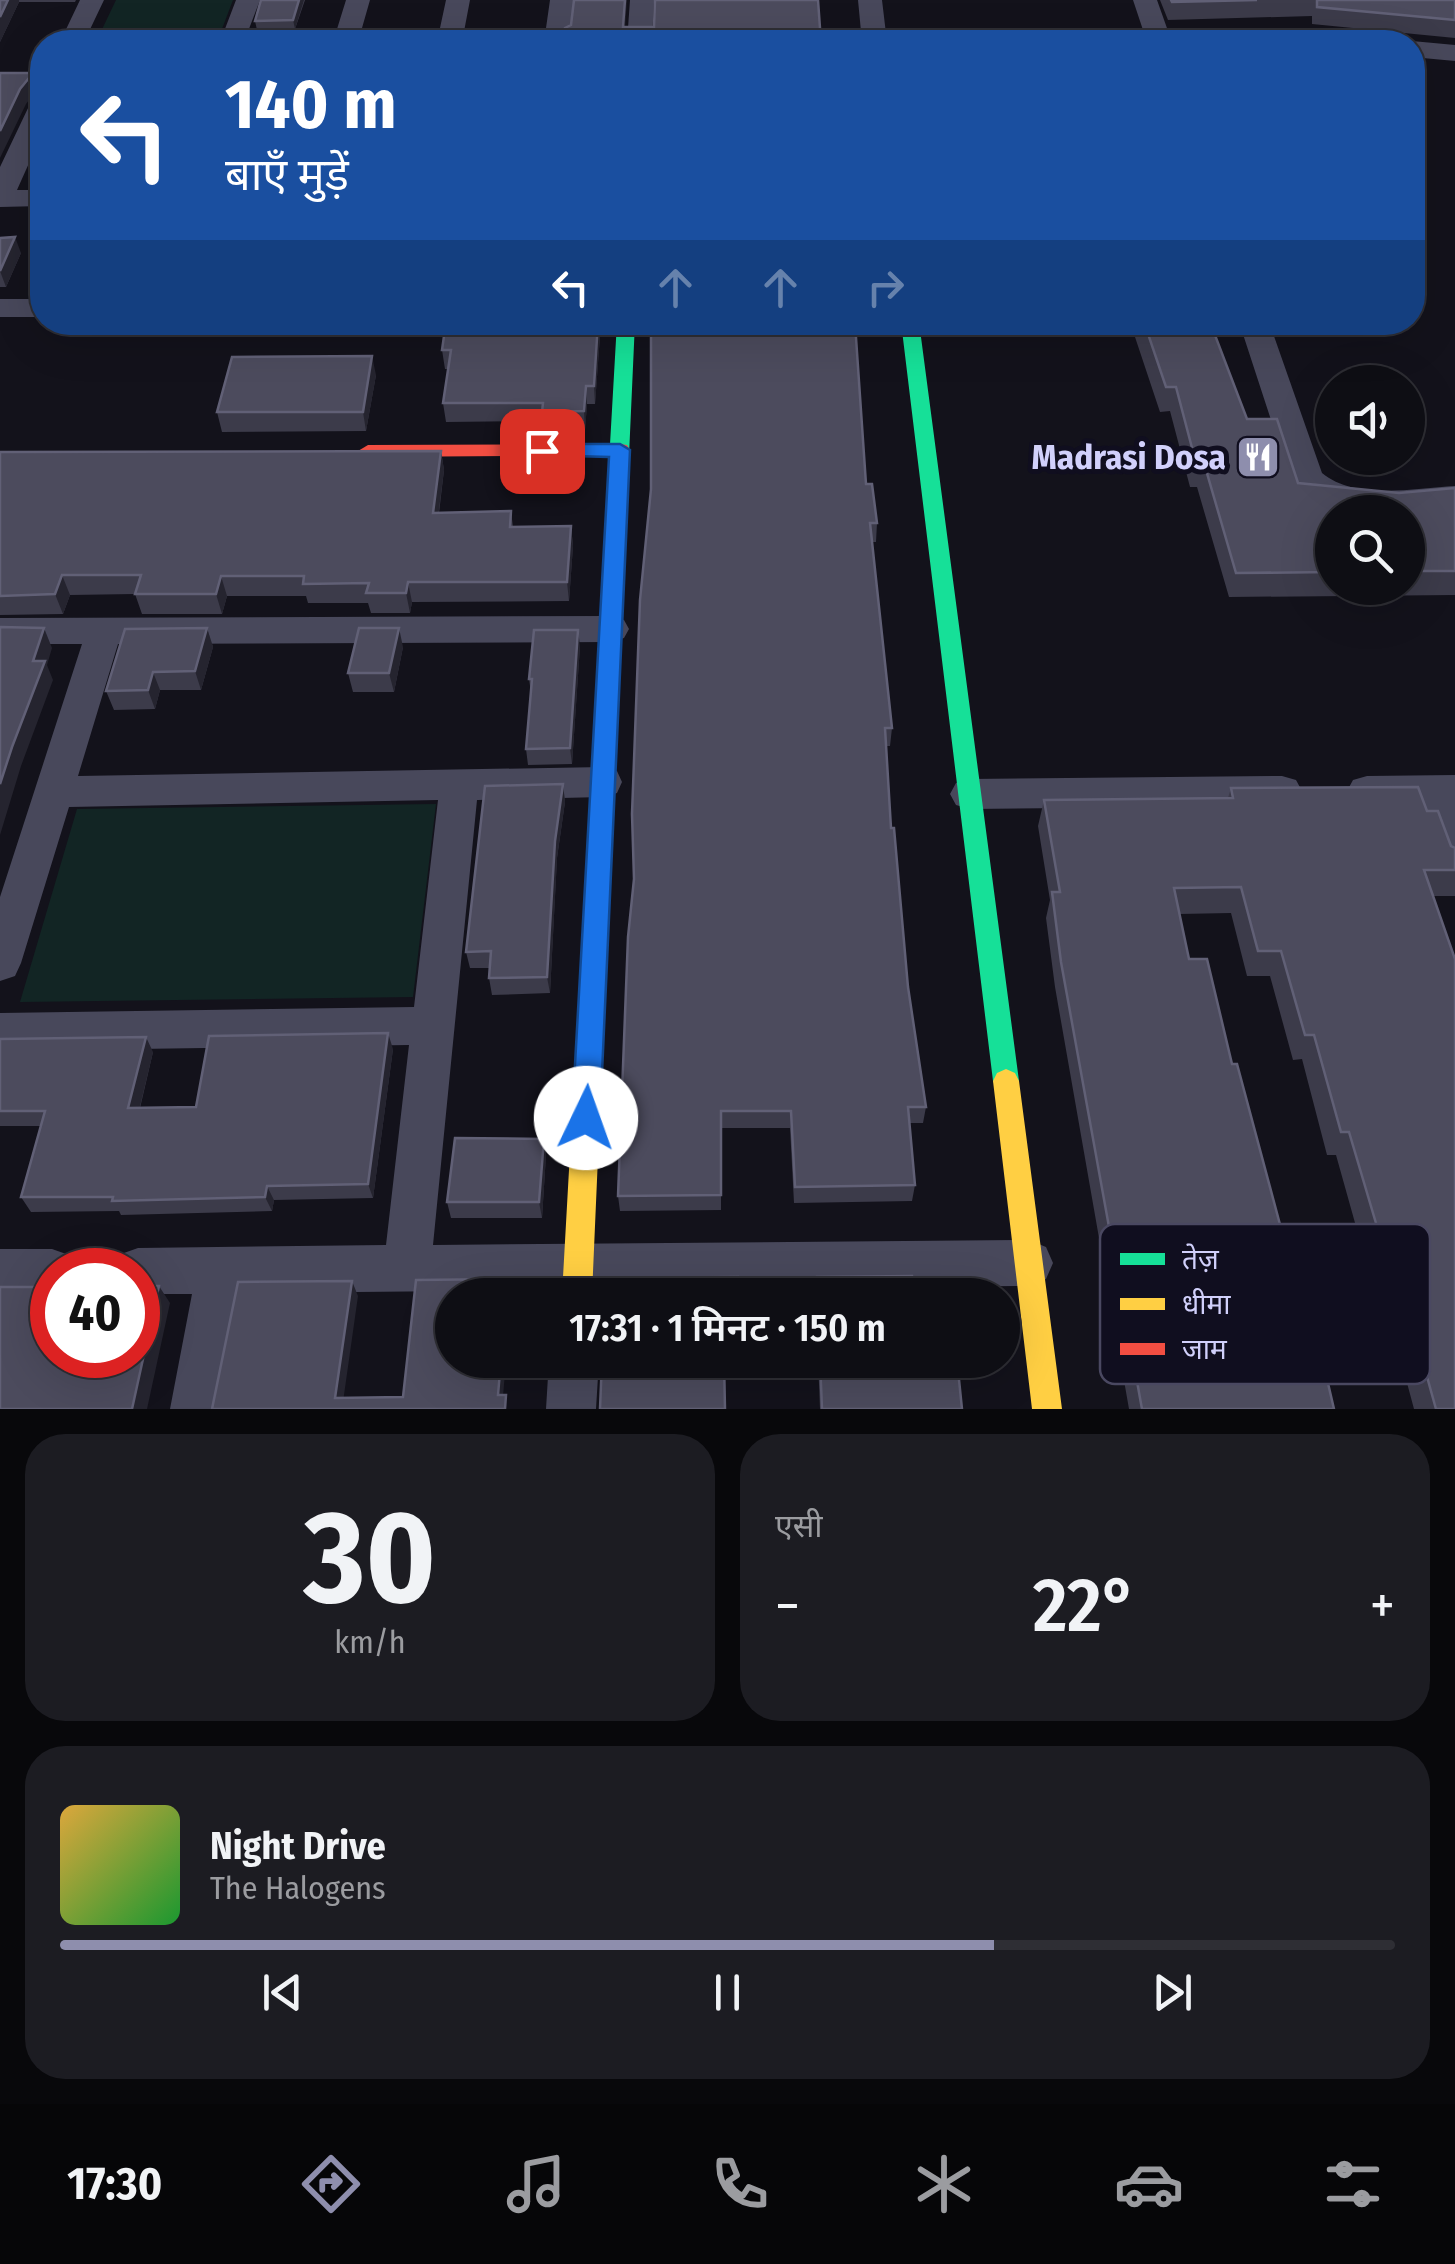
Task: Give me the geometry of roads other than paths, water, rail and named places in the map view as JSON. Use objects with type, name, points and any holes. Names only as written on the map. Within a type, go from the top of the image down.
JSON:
[{"type":"street","points":[[78,30],[92,0]]},
{"type":"street","points":[[237,30],[248,0]]},
{"type":"street","points":[[349,30],[358,0]]},
{"type":"street","points":[[452,30],[458,0]]},
{"type":"street","points":[[558,30],[562,0]]},
{"type":"street","points":[[641,30],[642,0]]},
{"type":"street","points":[[870,0],[874,30]]},
{"type":"street","points":[[1144,0],[1155,30]]},
{"type":"street","points":[[1425,50],[1455,52]]},
{"type":"street","points":[[30,132],[0,198],[30,198]]},
{"type":"street","points":[[0,308],[30,308]]},
{"type":"street","points":[[578,1278],[625,335]]},
{"type":"street","points":[[912,335],[1047,1409]]},
{"type":"street","points":[[1258,335],[1307,478],[1317,490],[1348,499],[1455,497]]},
{"type":"street","points":[[340,451],[620,450]]},
{"type":"street","points":[[0,631],[611,628]]},
{"type":"street","points":[[0,964],[104,631]]},
{"type":"street","points":[[54,792],[603,782]]},
{"type":"street","points":[[408,1268],[458,784]]},
{"type":"street","points":[[970,794],[1443,790],[1455,859]]},
{"type":"street","points":[[0,1032],[433,1026]]},
{"type":"street","points":[[653,1278],[1029,1263]]},
{"type":"street","points":[[160,1271],[408,1268],[539,1278]]},
{"type":"street","points":[[195,1409],[222,1270]]},
{"type":"street","points":[[0,1272],[30,1272]]},
{"type":"street","points":[[571,1409],[573,1378]]},
{"type":"place","name":"Madrasi Dosa","points":[[1258,457]]}]
